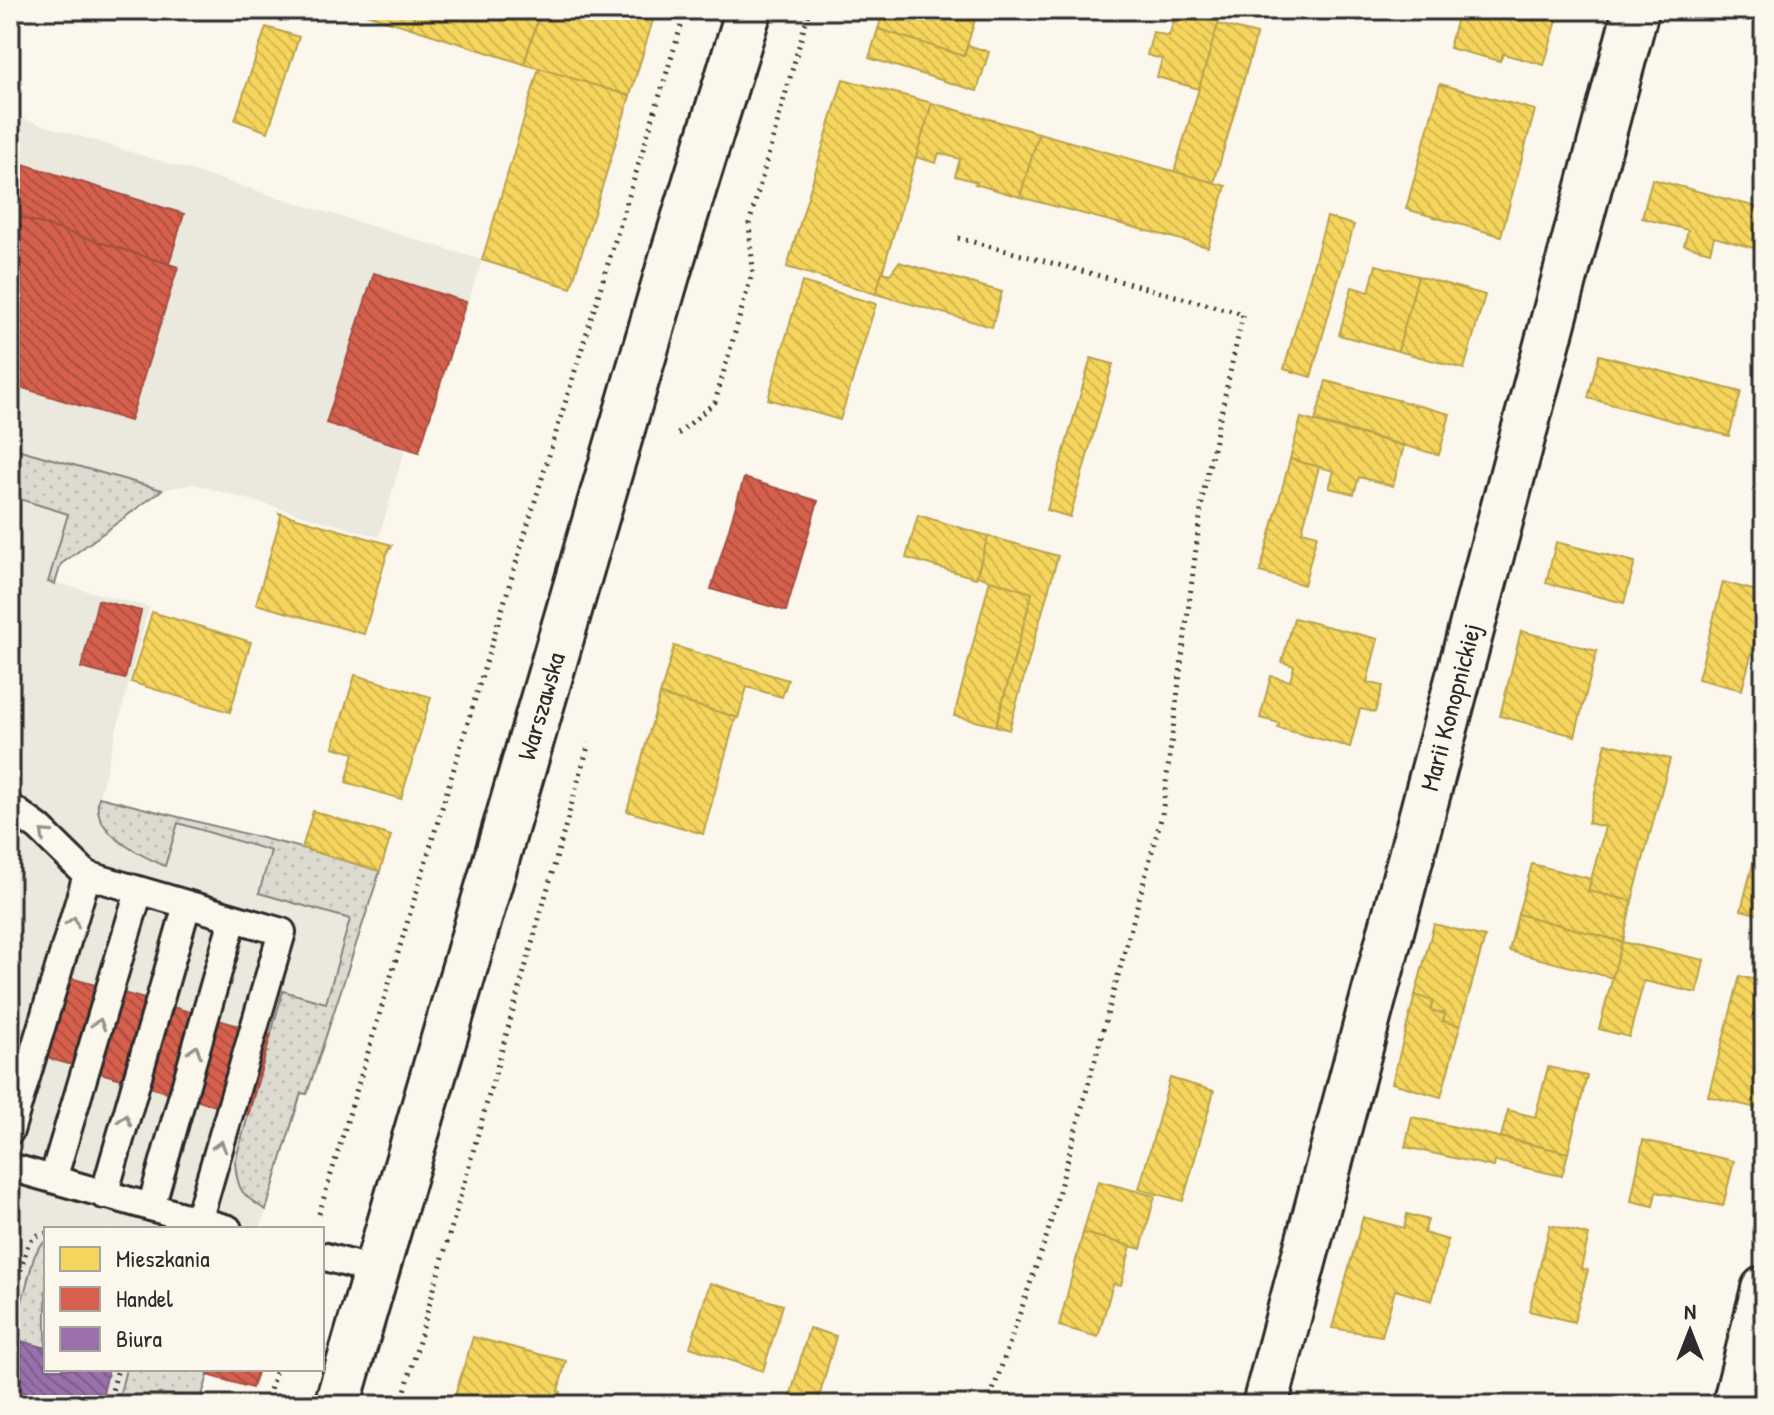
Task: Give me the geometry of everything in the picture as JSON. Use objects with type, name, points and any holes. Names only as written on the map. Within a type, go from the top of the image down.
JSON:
[{"type":"street","name":"Warszawska","points":[[337,1405],[669,268],[749,10]]},
{"type":"street","name":"Marii Konopnickiej","points":[[1265,1405],[1636,10]]},
{"type":"street","points":[[1735,1405],[1764,1289]]},
{"type":"lane","points":[[10,807],[39,828],[87,875],[282,932],[198,1221]]},
{"type":"lane","points":[[10,1131],[87,875]]},
{"type":"lane","points":[[53,1179],[139,891]]},
{"type":"lane","points":[[104,1195],[187,905]]},
{"type":"lane","points":[[151,1207],[233,919]]},
{"type":"lane","points":[[10,1167],[220,1227]]},
{"type":"lane","points":[[324,1257],[376,1271]]},
{"type":"path","points":[[316,1227],[686,10]]},
{"type":"path","points":[[677,434],[715,402],[753,270],[749,224],[809,10]]},
{"type":"path","points":[[958,238],[1243,314],[1203,494],[1162,815],[1047,1235],[988,1405]]},
{"type":"path","points":[[401,1405],[591,737]]},
{"type":"path","points":[[10,1309],[28,1244],[35,1236],[44,1234]]},
{"type":"path","points":[[108,1405],[117,1371]]},
{"type":"path","points":[[266,1405],[275,1371]]},
{"type":"shaded area","points":[[10,115],[482,260],[419,452],[405,449],[379,537],[194,484],[162,490],[61,564],[56,583],[149,607],[99,797],[380,871],[307,1094],[301,1093],[261,1227],[44,1227],[44,1371],[209,1371],[199,1405],[10,1405]]},
{"type":"shaded area","points":[[10,447],[162,490],[61,564],[55,584],[48,582],[68,514],[10,496]]},
{"type":"shaded area","points":[[99,797],[380,871],[307,1094],[301,1093],[266,1210],[242,1191],[235,1162],[283,991],[326,1003],[350,919],[259,893],[271,851],[178,823],[165,866],[130,849],[102,821],[98,810]]},
{"type":"shaded area","points":[[44,1243],[44,1347],[12,1339],[39,1247]]},
{"type":"shaded area","points":[[126,1371],[209,1371],[199,1405],[117,1405]]},
{"type":"building: Mieszkania","points":[[353,10],[416,10],[411,28]]},
{"type":"building: Mieszkania","points":[[416,10],[541,10],[524,64],[411,28]]},
{"type":"building: Mieszkania","points":[[541,10],[656,10],[630,96],[524,64]]},
{"type":"building: Mieszkania","points":[[884,10],[978,10],[964,56],[878,29]]},
{"type":"building: Mieszkania","points":[[1177,10],[1219,22],[1199,89],[1157,77],[1162,59],[1147,55],[1153,32],[1169,36]]},
{"type":"building: Mieszkania","points":[[1459,10],[1560,10],[1544,65],[1503,54],[1500,61],[1449,48]]},
{"type":"building: Mieszkania","points":[[1218,24],[1257,34],[1214,183],[1174,172]]},
{"type":"building: Mieszkania","points":[[266,27],[299,37],[268,132],[235,120]]},
{"type":"building: Mieszkania","points":[[878,29],[964,56],[968,45],[989,52],[977,91],[869,58]]},
{"type":"building: Mieszkania","points":[[539,68],[630,96],[571,288],[482,260]]},
{"type":"building: Mieszkania","points":[[843,79],[932,103],[876,294],[787,267]]},
{"type":"building: Mieszkania","points":[[1440,84],[1535,110],[1501,236],[1406,209]]},
{"type":"building: Mieszkania","points":[[932,103],[1039,133],[1020,197],[955,176],[960,159],[939,153],[936,163],[916,157]]},
{"type":"building: Mieszkania","points":[[1039,133],[1226,186],[1208,247],[1020,197]]},
{"type":"building: Mieszkania","points":[[1764,145],[1764,167],[1758,165]]},
{"type":"building: Mieszkania","points":[[1652,179],[1764,209],[1764,251],[1714,237],[1710,252],[1684,245],[1688,230],[1642,218]]},
{"type":"building: Mieszkania","points":[[1327,217],[1354,225],[1311,377],[1284,369]]},
{"type":"building: Mieszkania","points":[[899,262],[1002,292],[992,327],[876,294],[882,272],[890,274]]},
{"type":"building: Mieszkania","points":[[1376,265],[1418,276],[1398,351],[1339,335],[1352,287],[1369,292]]},
{"type":"building: Mieszkania","points":[[1418,276],[1485,295],[1464,369],[1398,351]]},
{"type":"building: Mieszkania","points":[[802,282],[876,304],[840,420],[768,399]]},
{"type":"building: Mieszkania","points":[[1599,355],[1741,392],[1729,436],[1588,398]]},
{"type":"building: Mieszkania","points":[[1091,358],[1113,364],[1070,517],[1047,510]]},
{"type":"building: Mieszkania","points":[[1326,381],[1450,414],[1439,455],[1315,421]]},
{"type":"building: Mieszkania","points":[[1301,418],[1404,446],[1393,486],[1359,477],[1354,494],[1329,488],[1334,471],[1290,459]]},
{"type":"building: Mieszkania","points":[[1290,459],[1319,467],[1302,531],[1317,535],[1304,585],[1260,572]]},
{"type":"building: Mieszkania","points":[[279,513],[392,545],[364,634],[256,604],[281,516]]},
{"type":"building: Mieszkania","points":[[918,515],[988,536],[976,578],[906,558]]},
{"type":"building: Mieszkania","points":[[988,536],[1058,556],[1009,730],[996,726],[1032,593],[977,576]]},
{"type":"building: Mieszkania","points":[[1556,542],[1635,562],[1624,603],[1546,583]]},
{"type":"building: Mieszkania","points":[[990,580],[1032,593],[996,726],[954,716]]},
{"type":"building: Mieszkania","points":[[1723,582],[1764,593],[1764,604],[1742,690],[1698,679]]},
{"type":"building: Mieszkania","points":[[152,612],[251,642],[230,712],[131,682]]},
{"type":"building: Mieszkania","points":[[1294,618],[1378,639],[1367,682],[1383,686],[1375,712],[1360,709],[1350,747],[1278,728],[1279,723],[1260,718],[1271,676],[1290,681],[1294,666],[1282,662]]},
{"type":"building: Mieszkania","points":[[1521,631],[1597,651],[1575,736],[1500,716]]},
{"type":"building: Mieszkania","points":[[674,646],[788,680],[782,697],[747,687],[738,718],[660,695]]},
{"type":"building: Mieszkania","points":[[355,675],[431,697],[401,799],[346,782],[354,753],[333,747]]},
{"type":"building: Mieszkania","points":[[660,695],[736,717],[703,834],[627,811]]},
{"type":"building: Mieszkania","points":[[1606,743],[1670,759],[1632,901],[1588,891],[1605,827],[1588,823]]},
{"type":"building: Mieszkania","points":[[313,811],[391,836],[380,871],[302,848]]},
{"type":"building: Mieszkania","points":[[1764,821],[1764,916],[1741,910]]},
{"type":"building: Mieszkania","points":[[1532,864],[1591,879],[1588,891],[1632,901],[1623,942],[1518,914]]},
{"type":"building: Mieszkania","points":[[1518,914],[1623,942],[1613,978],[1509,951]]},
{"type":"building: Mieszkania","points":[[1434,924],[1485,937],[1460,1026],[1443,1021],[1445,1014],[1430,1010],[1433,1001],[1415,995]]},
{"type":"building: Mieszkania","points":[[1622,942],[1704,960],[1697,993],[1644,981],[1629,1037],[1599,1029]]},
{"type":"building: Mieszkania","points":[[1740,976],[1764,982],[1764,1110],[1708,1096]]},
{"type":"building: Mieszkania","points":[[1415,995],[1433,1001],[1430,1010],[1445,1014],[1443,1021],[1460,1026],[1441,1097],[1392,1083]]},
{"type":"building: Mieszkania","points":[[1548,1067],[1587,1076],[1568,1153],[1501,1137],[1508,1110],[1535,1117]]},
{"type":"building: Mieszkania","points":[[1170,1078],[1214,1091],[1183,1201],[1139,1189]]},
{"type":"building: Mieszkania","points":[[1412,1117],[1568,1153],[1562,1176],[1495,1161],[1494,1167],[1405,1147]]},
{"type":"building: Mieszkania","points":[[1643,1140],[1734,1161],[1723,1206],[1656,1192],[1653,1206],[1631,1201]]},
{"type":"building: Mieszkania","points":[[1098,1181],[1155,1196],[1141,1249],[1083,1233]]},
{"type":"building: Mieszkania","points":[[1407,1214],[1428,1220],[1424,1233],[1448,1240],[1432,1301],[1395,1290],[1382,1336],[1332,1328],[1363,1217],[1404,1228]]},
{"type":"building: Mieszkania","points":[[1550,1225],[1589,1235],[1581,1268],[1588,1270],[1574,1322],[1529,1311]]},
{"type":"building: Mieszkania","points":[[1083,1233],[1131,1246],[1121,1285],[1113,1284],[1098,1337],[1059,1326]]},
{"type":"building: Mieszkania","points":[[710,1283],[783,1305],[763,1371],[690,1347]]},
{"type":"building: Mieszkania","points":[[809,1328],[836,1336],[817,1405],[788,1405]]},
{"type":"building: Mieszkania","points":[[473,1337],[566,1361],[557,1405],[452,1405]]},
{"type":"building: Handel","points":[[10,160],[184,214],[169,264],[10,214]]},
{"type":"building: Handel","points":[[10,214],[178,267],[130,421],[10,384]]},
{"type":"building: Handel","points":[[374,273],[466,302],[419,452],[326,423]]},
{"type":"building: Handel","points":[[744,478],[818,501],[786,611],[711,589]]},
{"type":"building: Handel","points":[[98,600],[141,611],[125,679],[81,668]]},
{"type":"building: Handel","points":[[46,971],[271,1035],[248,1115],[23,1051]]},
{"type":"building: Handel","points":[[209,1371],[257,1371],[252,1388],[208,1375]]},
{"type":"building: Biura","points":[[10,1338],[44,1347],[44,1371],[108,1371],[100,1405],[10,1405]]}]
